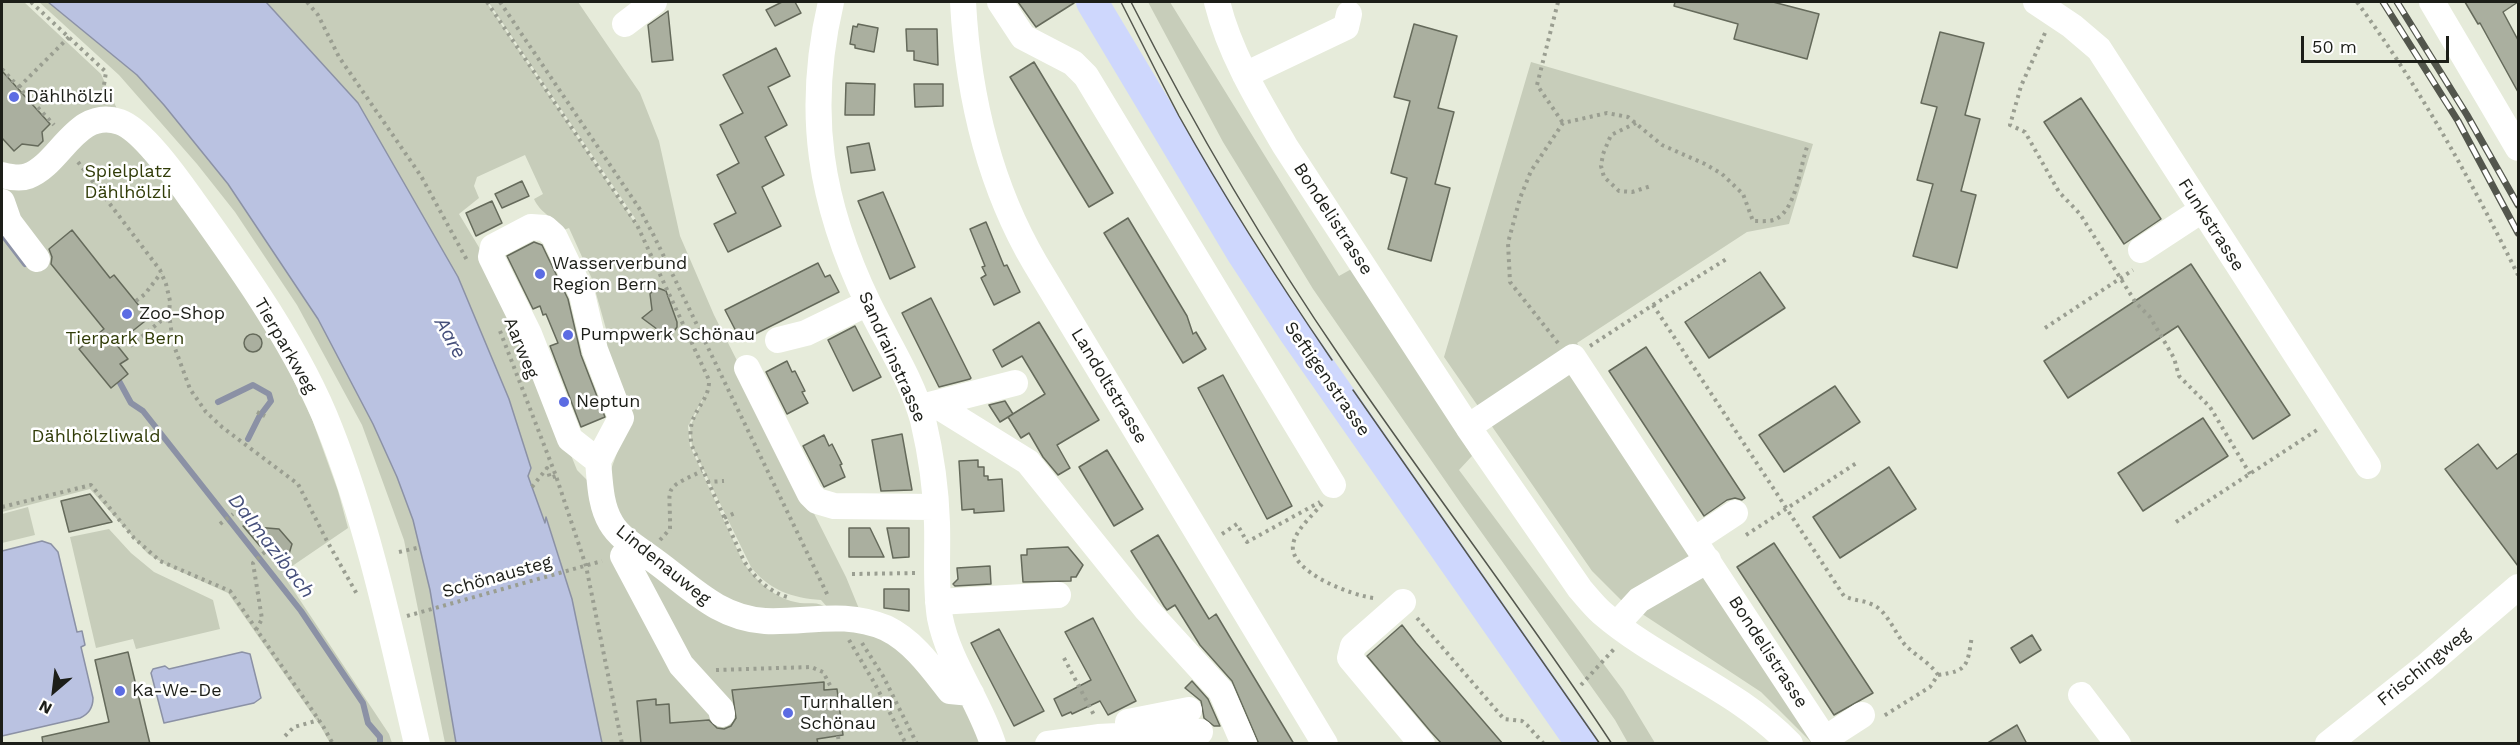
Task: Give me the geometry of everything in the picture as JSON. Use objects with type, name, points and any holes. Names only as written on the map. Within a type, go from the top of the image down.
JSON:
[{"type":"main road","name":"Seftigenstrasse","points":[[1092,2],[1243,254],[1287,321],[1582,744]]},
{"type":"street","points":[[625,24],[654,2]]},
{"type":"street","name":"Sandrainstrasse","points":[[831,2],[820,66],[818,117],[820,147],[834,220],[848,260],[868,303],[927,406],[936,507],[938,602],[947,642],[993,744]]},
{"type":"street","name":"Landoltstrasse","points":[[963,2],[965,48],[978,119],[996,180],[1008,210],[1041,273],[1325,744]]},
{"type":"street","points":[[1000,2],[1023,37],[1073,63],[1086,76],[1328,492]]},
{"type":"street","name":"Bondelistrasse","points":[[1217,2],[1231,47],[1286,146],[1468,427],[1563,566],[1618,635],[1746,706],[1790,744]]},
{"type":"street","points":[[2432,2],[2510,112],[2518,148]]},
{"type":"street","name":"Funkstrasse","points":[[2045,7],[2099,49],[2368,466]]},
{"type":"street","points":[[1245,75],[1346,27],[1349,14]]},
{"type":"street","name":"Tierparkweg","points":[[3,182],[30,175],[88,123],[100,120],[121,122],[139,134],[178,180],[215,231],[278,328],[330,429],[360,519],[417,744]]},
{"type":"street","points":[[2,202],[9,222],[37,259]]},
{"type":"street","points":[[2140,258],[2202,210]]},
{"type":"street","points":[[531,227],[546,228],[554,236],[577,284],[587,310],[595,350],[621,418],[598,461],[570,439],[529,334],[491,257],[493,247],[531,227]]},
{"type":"street","points":[[778,340],[806,333],[868,303]]},
{"type":"street","points":[[1468,427],[1574,357]]},
{"type":"street","name":"Bondelistrasse","points":[[1574,357],[1827,741]]},
{"type":"street","points":[[747,368],[810,494],[817,501],[834,506],[936,507]]},
{"type":"street","points":[[927,406],[1015,383]]},
{"type":"street","points":[[927,406],[1028,462],[1147,610],[1221,691],[1244,744]]},
{"type":"street","name":"Lindenauweg","points":[[598,461],[601,491],[611,524],[703,600],[732,614],[765,621],[840,617],[872,624],[896,634],[918,651],[950,692],[971,693]]},
{"type":"street","points":[[1618,635],[1639,600],[1701,550],[1735,513]]},
{"type":"street","points":[[645,554],[623,556],[686,671],[721,709],[722,714]]},
{"type":"street","name":"Frischingweg","points":[[2328,744],[2425,667],[2518,587]]},
{"type":"street","points":[[938,602],[1058,595]]},
{"type":"street","points":[[1403,602],[1357,642],[1350,651],[1350,658],[1422,744]]},
{"type":"street","points":[[2081,695],[2118,744]]},
{"type":"street","points":[[1827,741],[1872,717]]},
{"type":"street","points":[[1048,744],[1195,721]]},
{"type":"path","points":[[31,2],[106,72]]},
{"type":"path","points":[[307,2],[318,15],[339,57],[421,176],[469,264]]},
{"type":"path","points":[[487,2],[637,225],[651,252],[709,380],[707,391],[690,427],[692,446],[702,471],[744,561],[754,576],[766,586],[790,598]]},
{"type":"path","points":[[500,2],[639,208],[830,600],[906,744]]},
{"type":"path","points":[[1558,2],[1537,85],[1563,123]]},
{"type":"path","points":[[2357,2],[2385,40],[2444,135],[2518,275]]},
{"type":"path","points":[[2045,7],[2010,125],[2025,132],[2059,192],[2080,214],[2136,303],[2150,317],[2174,358],[2179,376],[2210,407],[2250,474]]},
{"type":"path","points":[[19,87],[70,36]]},
{"type":"path","points":[[2,69],[52,121]]},
{"type":"path","points":[[1728,258],[1574,357],[1563,350],[1510,282],[1508,243],[1520,198],[1531,171],[1563,123],[1607,113],[1628,117],[1662,145],[1722,174],[1743,194],[1753,221],[1775,220],[1784,213],[1791,202],[1807,147]]},
{"type":"path","points":[[1636,123],[1611,135],[1605,144],[1601,166],[1604,177],[1620,191],[1632,192],[1651,186]]},
{"type":"path","points":[[65,144],[162,273],[170,301],[169,320],[177,358],[198,401],[222,427],[298,484],[362,604]]},
{"type":"path","points":[[2045,328],[2120,279],[2140,258]]},
{"type":"path","points":[[136,301],[145,294],[162,273]]},
{"type":"path","points":[[1653,305],[1844,596],[1856,602],[1872,604],[1882,612],[1906,646],[1933,667],[1938,675]]},
{"type":"path","points":[[130,346],[161,321],[169,320]]},
{"type":"path","name":"Aarweg","points":[[499,327],[556,476],[586,566],[622,744]]},
{"type":"path","points":[[257,412],[265,416]]},
{"type":"path","points":[[2176,522],[2336,417]]},
{"type":"path","points":[[1701,550],[1787,508],[1858,462]]},
{"type":"path","points":[[532,487],[547,468],[550,478],[556,476]]},
{"type":"path","points":[[670,529],[669,492],[672,486],[702,471]]},
{"type":"path","points":[[707,482],[724,481]]},
{"type":"path","points":[[2,507],[92,485],[134,538],[160,561],[230,591],[333,744]]},
{"type":"path","points":[[1216,537],[1237,524],[1247,542],[1328,492]]},
{"type":"path","points":[[723,518],[737,512]]},
{"type":"path","points":[[220,524],[233,514]]},
{"type":"path","points":[[399,552],[421,547]]},
{"type":"path","points":[[256,630],[262,619],[253,563],[268,549]]},
{"type":"path","name":"Schönausteg","points":[[412,615],[586,566]]},
{"type":"path","points":[[852,574],[924,573]]},
{"type":"path","points":[[840,617],[883,676],[917,744]]},
{"type":"path","points":[[1581,685],[1616,646],[1618,635]]},
{"type":"path","points":[[1938,675],[1958,673],[1965,666],[1972,636]]},
{"type":"path","points":[[1064,658],[1094,714],[1095,720],[1085,738]]},
{"type":"path","points":[[686,671],[811,667],[823,672],[832,689]]},
{"type":"path","points":[[1872,717],[1930,687],[1938,675]]},
{"type":"path","points":[[285,736],[294,727],[319,720]]},
{"type":"path","points":[[838,736],[839,744]]},
{"type":"green space","name":"Tierpark Bern","points":[[2,2],[24,2],[101,74],[134,146],[189,211],[281,354],[312,419],[338,491],[348,528],[282,573],[389,734],[392,743],[330,743],[228,593],[170,567],[148,554],[90,489],[2,512]]},
{"type":"green space","points":[[39,2],[48,2],[137,75],[164,105],[228,184],[318,319],[373,424],[413,520],[430,590],[456,743],[445,743],[404,540],[362,425],[297,305],[235,212],[197,164],[119,75]]},
{"type":"green space","points":[[266,2],[578,2],[640,93],[659,141],[680,236],[714,315],[846,577],[864,621],[835,616],[821,600],[791,595],[773,587],[751,567],[692,446],[690,427],[707,391],[688,426],[690,446],[743,562],[761,583],[783,598],[824,606],[835,621],[872,626],[902,640],[926,663],[949,693],[961,694],[983,743],[602,743],[572,599],[547,519],[545,524],[528,476],[531,468],[509,399],[458,277],[358,103]],"holes":[[[487,3],[637,221],[635,223]],[[525,155],[543,194],[534,199],[561,231],[569,228],[592,279],[608,336],[599,339],[603,356],[628,422],[609,475],[610,492],[592,496],[588,481],[577,470],[507,297],[500,294],[486,259],[459,214],[479,198],[474,186],[477,177]]]},
{"type":"green space","points":[[1148,2],[1170,2],[1339,276],[1355,267],[1472,456],[1459,470],[1623,690],[1655,743],[1628,743],[1615,720],[1462,505],[1313,289],[1223,142]]},
{"type":"green space","points":[[1531,62],[1813,144],[1789,224],[1747,232],[1577,343],[1838,743],[1812,743],[1761,692],[1621,600],[1592,571],[1444,357]]},
{"type":"green space","points":[[28,507],[35,535],[2,543],[2,514]]},
{"type":"green space","points":[[109,529],[131,553],[154,572],[213,600],[220,629],[136,649],[133,639],[96,648],[70,537]]},
{"type":"water","name":"Aare","points":[[48,2],[266,2],[358,103],[458,277],[509,399],[531,468],[528,476],[545,523],[546,517],[572,599],[602,743],[456,743],[430,590],[413,520],[373,424],[318,319],[228,184],[164,105],[137,75]]},
{"type":"water","points":[[42,541],[51,544],[58,552],[77,632],[82,631],[85,645],[81,647],[93,698],[92,704],[90,710],[80,718],[2,736],[2,551]]},
{"type":"water","points":[[242,652],[250,654],[261,698],[254,703],[164,723],[151,673],[153,669],[165,666],[169,669]]},
{"type":"building","points":[[782,2],[795,2],[801,13],[775,26],[766,10]]},
{"type":"building","points":[[1018,2],[1074,2],[1074,3],[1036,27]]},
{"type":"building","points":[[1675,2],[1773,2],[1819,14],[1807,59],[1734,39],[1738,24],[1674,6]]},
{"type":"building","points":[[2465,2],[2518,2],[2503,12],[2518,40],[2518,92],[2480,23],[2478,24]]},
{"type":"building","points":[[668,11],[673,60],[652,62],[648,25]]},
{"type":"building","points":[[858,24],[878,28],[874,52],[855,48],[855,45],[850,44],[853,26],[857,27]]},
{"type":"building","points":[[1414,24],[1457,36],[1438,108],[1454,112],[1435,184],[1450,188],[1431,261],[1388,249],[1407,178],[1391,173],[1410,101],[1394,97]]},
{"type":"building","points":[[906,29],[937,29],[938,65],[914,60],[914,51],[907,51]]},
{"type":"building","points":[[1940,32],[1984,43],[1965,115],[1980,119],[1961,191],[1976,195],[1957,268],[1913,256],[1933,184],[1917,180],[1937,107],[1921,103]]},
{"type":"building","points":[[776,48],[790,76],[768,87],[787,125],[765,137],[784,175],[762,187],[781,226],[728,252],[714,224],[736,213],[717,175],[739,163],[720,125],[743,113],[723,75]]},
{"type":"building","points":[[1034,62],[1113,193],[1089,207],[1010,77]]},
{"type":"building","name":"Dählhölzli","points":[[2,71],[50,124],[42,132],[43,141],[38,146],[22,144],[14,151],[2,138]]},
{"type":"building","points":[[846,83],[875,84],[874,115],[845,115]]},
{"type":"building","points":[[914,84],[943,84],[943,106],[915,107]]},
{"type":"building","points":[[2081,98],[2161,219],[2124,244],[2044,122]]},
{"type":"building","points":[[869,143],[875,170],[851,173],[847,147]]},
{"type":"building","points":[[522,181],[529,196],[502,208],[495,194]]},
{"type":"building","points":[[883,192],[915,267],[890,279],[858,201]]},
{"type":"building","points":[[492,201],[502,223],[476,236],[466,213]]},
{"type":"building","points":[[1128,218],[1187,316],[1193,334],[1196,332],[1206,349],[1183,363],[1104,233]]},
{"type":"building","points":[[986,222],[1004,266],[1007,265],[1020,292],[994,305],[981,278],[986,275],[982,267],[985,266],[970,229]]},
{"type":"building","points":[[72,230],[110,278],[114,275],[149,318],[116,344],[128,359],[120,364],[128,374],[111,388],[79,349],[104,329],[51,264],[52,257],[49,249]]},
{"type":"building","name":"Pumpwerk Schönau","points":[[534,242],[542,245],[568,299],[581,355],[605,417],[581,427],[550,346],[558,343],[546,314],[543,315],[540,306],[533,309],[507,256]]},
{"type":"building","points":[[818,263],[825,277],[830,275],[839,292],[741,341],[725,310]]},
{"type":"building","points":[[2191,264],[2290,415],[2253,439],[2178,326],[2068,398],[2044,361]]},
{"type":"building","points":[[1760,272],[1785,308],[1709,358],[1685,322]]},
{"type":"building","points":[[658,288],[666,291],[677,322],[677,327],[669,338],[642,318],[652,310],[650,294]]},
{"type":"building","points":[[931,298],[970,379],[939,387],[902,313]]},
{"type":"building","points":[[1039,322],[1099,420],[1057,445],[1070,468],[1058,475],[1043,457],[1029,433],[1021,438],[1008,417],[1045,394],[1022,356],[1002,367],[993,350]]},
{"type":"building","points":[[855,326],[881,377],[853,391],[828,340]]},
{"type":"building","points":[[253,334],[259,337],[262,343],[259,349],[253,352],[247,349],[244,343],[247,337]]},
{"type":"building","points":[[1646,347],[1745,498],[1742,500],[1735,498],[1727,500],[1704,516],[1609,371]]},
{"type":"building","points":[[787,361],[805,391],[802,392],[808,403],[787,414],[766,372]]},
{"type":"building","points":[[1223,375],[1292,506],[1267,519],[1198,388]]},
{"type":"building","points":[[1835,386],[1860,422],[1784,472],[1759,435]]},
{"type":"building","points":[[1005,401],[1013,414],[1000,422],[989,405]]},
{"type":"building","points":[[2203,418],[2228,456],[2143,511],[2118,473]]},
{"type":"building","points":[[902,434],[912,490],[881,491],[872,440]]},
{"type":"building","points":[[824,435],[829,446],[832,444],[842,464],[840,465],[845,477],[824,487],[803,446]]},
{"type":"building","points":[[2478,444],[2497,469],[2518,453],[2518,566],[2445,469]]},
{"type":"building","points":[[1107,450],[1143,509],[1114,526],[1079,467]]},
{"type":"building","points":[[978,460],[978,467],[984,467],[984,476],[988,476],[988,480],[1002,479],[1004,511],[974,513],[974,509],[962,510],[959,461]]},
{"type":"building","points":[[1889,467],[1916,509],[1840,558],[1813,517]]},
{"type":"building","points":[[90,494],[112,522],[69,532],[61,501]]},
{"type":"building","points":[[243,526],[279,529],[292,544],[285,567],[263,543],[260,546]]},
{"type":"building","points":[[849,528],[870,528],[884,557],[849,557]]},
{"type":"building","points":[[887,528],[909,528],[909,557],[893,558]]},
{"type":"building","points":[[1158,535],[1209,619],[1216,614],[1294,744],[1259,744],[1232,681],[1200,645],[1175,605],[1167,610],[1164,606],[1131,551]]},
{"type":"building","points":[[1774,543],[1873,693],[1834,715],[1737,567]]},
{"type":"building","points":[[1068,547],[1083,565],[1076,577],[1071,577],[1071,581],[1023,582],[1021,555],[1027,555],[1027,549]]},
{"type":"building","points":[[990,566],[991,584],[955,586],[953,584],[958,579],[957,568]]},
{"type":"building","points":[[884,589],[909,589],[909,611],[884,608]]},
{"type":"building","points":[[1093,618],[1136,701],[1108,715],[1100,701],[1072,714],[1071,712],[1062,716],[1054,699],[1091,680],[1065,632]]},
{"type":"building","points":[[1402,625],[1503,744],[1442,744],[1431,732],[1367,656]]},
{"type":"building","points":[[999,629],[1044,711],[1014,726],[971,643]]},
{"type":"building","points":[[2032,635],[2041,650],[2020,663],[2011,648]]},
{"type":"building","name":"Ka-We-De","points":[[128,652],[150,744],[43,744],[42,737],[109,722],[95,660]]},
{"type":"building","points":[[1192,681],[1208,699],[1220,726],[1214,726],[1204,718],[1201,701],[1185,688]]},
{"type":"building","name":"Turnhallen Schönau","points":[[824,682],[824,690],[837,689],[843,735],[817,739],[818,744],[641,744],[637,701],[656,699],[656,705],[669,704],[670,723],[709,720],[717,728],[724,729],[731,726],[736,718],[732,690]]},
{"type":"building","points":[[2017,725],[2027,744],[1986,744]]},
{"type":"waterway","name":"Dalmazibach","points":[[2,234],[25,264]]},
{"type":"waterway","name":"Dalmazibach","points":[[119,381],[131,403],[143,411],[301,611],[363,703],[368,723],[380,737],[380,744]]},
{"type":"waterway","points":[[218,402],[253,385],[269,394],[271,401],[259,417],[248,439]]},
{"type":"tram line","points":[[1121,2],[1179,116],[1215,178],[1272,270],[1332,360]]},
{"type":"tram line","points":[[1131,2],[1231,185],[1285,274],[1376,409],[1546,647],[1612,744]]},
{"type":"tram line","points":[[1353,390],[1600,744]]},
{"type":"railway","points":[[2383,2],[2458,121],[2518,233]]},
{"type":"railway","points":[[2397,2],[2467,115],[2518,205]]},
{"type":"place","name":"Dählhölzli","points":[[14,97]]},
{"type":"place","name":"Wasserverbund Region Bern","points":[[540,274]]},
{"type":"place","name":"Zoo-Shop","points":[[127,314]]},
{"type":"place","name":"Pumpwerk Schönau","points":[[568,335]]},
{"type":"place","name":"Neptun","points":[[564,402]]},
{"type":"place","name":"Ka-We-De","points":[[120,691]]},
{"type":"place","name":"Turnhallen Schönau","points":[[788,713]]},
{"type":"park label","name":"Spielplatz Dählhölzli","points":[[128,182]]},
{"type":"park label","name":"Dählhölzliwald","points":[[96,437]]}]
